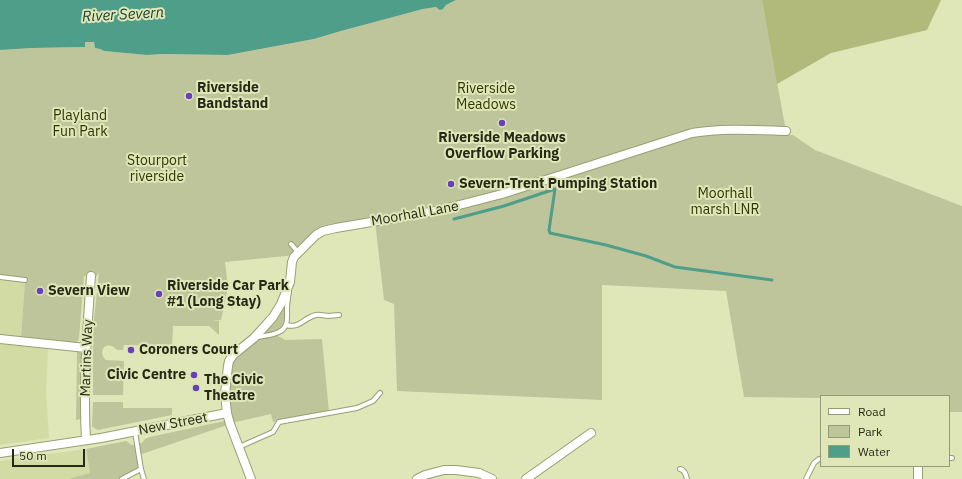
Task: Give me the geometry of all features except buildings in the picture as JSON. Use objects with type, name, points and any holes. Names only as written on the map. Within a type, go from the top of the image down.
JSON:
[{"type":"street","name":"Moorhall Lane","points":[[251,479],[227,413],[225,394],[230,360],[233,355],[266,326],[273,317],[281,304],[290,282],[294,257],[316,235],[323,231],[336,228],[436,211],[473,203],[692,133],[722,130],[786,131]]},
{"type":"street","name":"Martins Way","points":[[86,440],[86,348],[91,276]]},
{"type":"street","points":[[0,339],[86,348]]},
{"type":"street","name":"New Street","points":[[0,453],[86,440],[227,413]]},
{"type":"street","points":[[526,479],[591,433]]},
{"type":"street","points":[[918,467],[918,479]]},
{"type":"street","points":[[417,479],[425,475],[444,470],[456,470],[479,473],[492,479]]},
{"type":"lane","points":[[291,244],[298,252]]},
{"type":"lane","points":[[0,277],[25,280]]},
{"type":"lane","points":[[254,338],[279,332],[286,325],[290,282]]},
{"type":"lane","points":[[286,325],[291,327],[297,326],[313,316],[318,315],[339,315]]},
{"type":"lane","points":[[239,447],[273,432],[279,422],[356,408],[373,401],[380,393]]},
{"type":"lane","points":[[135,431],[144,479]]},
{"type":"lane","points":[[806,479],[814,463],[819,459]]},
{"type":"lane","points":[[122,479],[141,469]]},
{"type":"lane","points":[[680,469],[683,470],[686,479]]},
{"type":"shaded area","points":[[762,0],[941,0],[927,30],[831,53],[777,84]]},
{"type":"shaded area","points":[[0,277],[25,280],[21,339],[0,336]]},
{"type":"shaded area","points":[[0,343],[48,349],[46,392],[49,438],[0,445]]},
{"type":"shaded area","points":[[86,449],[90,473],[68,479],[0,479],[0,461]]},
{"type":"green space","points":[[456,0],[762,0],[786,131],[724,134],[793,135],[815,150],[962,206],[962,412],[950,412],[950,395],[820,395],[820,398],[744,397],[726,291],[602,285],[602,400],[397,391],[394,304],[384,300],[375,221],[384,219],[322,227],[301,247],[296,255],[225,262],[228,287],[221,320],[211,321],[219,321],[219,335],[209,326],[173,326],[172,346],[124,345],[123,350],[117,350],[110,346],[104,347],[102,353],[106,360],[124,361],[123,395],[93,395],[93,329],[99,272],[97,276],[84,276],[78,341],[74,343],[21,339],[25,280],[0,277],[0,50],[84,47],[85,42],[94,42],[95,48],[104,51],[147,55],[228,55],[314,39],[423,9],[436,7],[443,9],[446,5]]},
{"type":"green space","points":[[290,282],[286,325],[272,334],[285,340],[322,339],[329,413],[273,422],[271,414],[236,422],[139,455],[141,469],[122,479],[68,479],[90,473],[86,449],[126,441],[132,445],[142,443],[145,439],[150,437],[229,420],[228,366],[265,326]]},
{"type":"green space","points":[[77,351],[81,353],[82,357],[81,419],[76,420]]},
{"type":"green space","points":[[93,402],[123,402],[123,408],[172,408],[172,415],[98,430],[92,426]]},
{"type":"water","name":"River Severn","points":[[0,0],[456,0],[440,10],[436,7],[423,9],[314,39],[228,55],[147,55],[104,51],[95,48],[94,42],[85,42],[85,47],[0,50]]},
{"type":"waterway","points":[[454,219],[504,206],[555,189],[549,230],[550,233],[606,245],[646,256],[675,267],[772,280]]},
{"type":"place","name":"Riverside Bandstand","points":[[189,96]]},
{"type":"place","name":"Riverside Meadows Overflow Parking","points":[[502,123]]},
{"type":"place","name":"Severn-Trent Pumping Station","points":[[451,184]]},
{"type":"place","name":"Severn View","points":[[40,291]]},
{"type":"place","name":"Riverside Car Park #1 (Long Stay)","points":[[159,294]]},
{"type":"place","name":"Coroners Court","points":[[131,350]]},
{"type":"place","name":"Civic Centre","points":[[194,375]]},
{"type":"place","name":"The Civic Theatre","points":[[196,388]]},
{"type":"park label","name":"Riverside Meadows","points":[[486,98]]},
{"type":"park label","name":"Playland Fun Park","points":[[80,124]]},
{"type":"park label","name":"Stourport riverside","points":[[157,170]]},
{"type":"park label","name":"Moorhall marsh LNR","points":[[725,202]]}]
